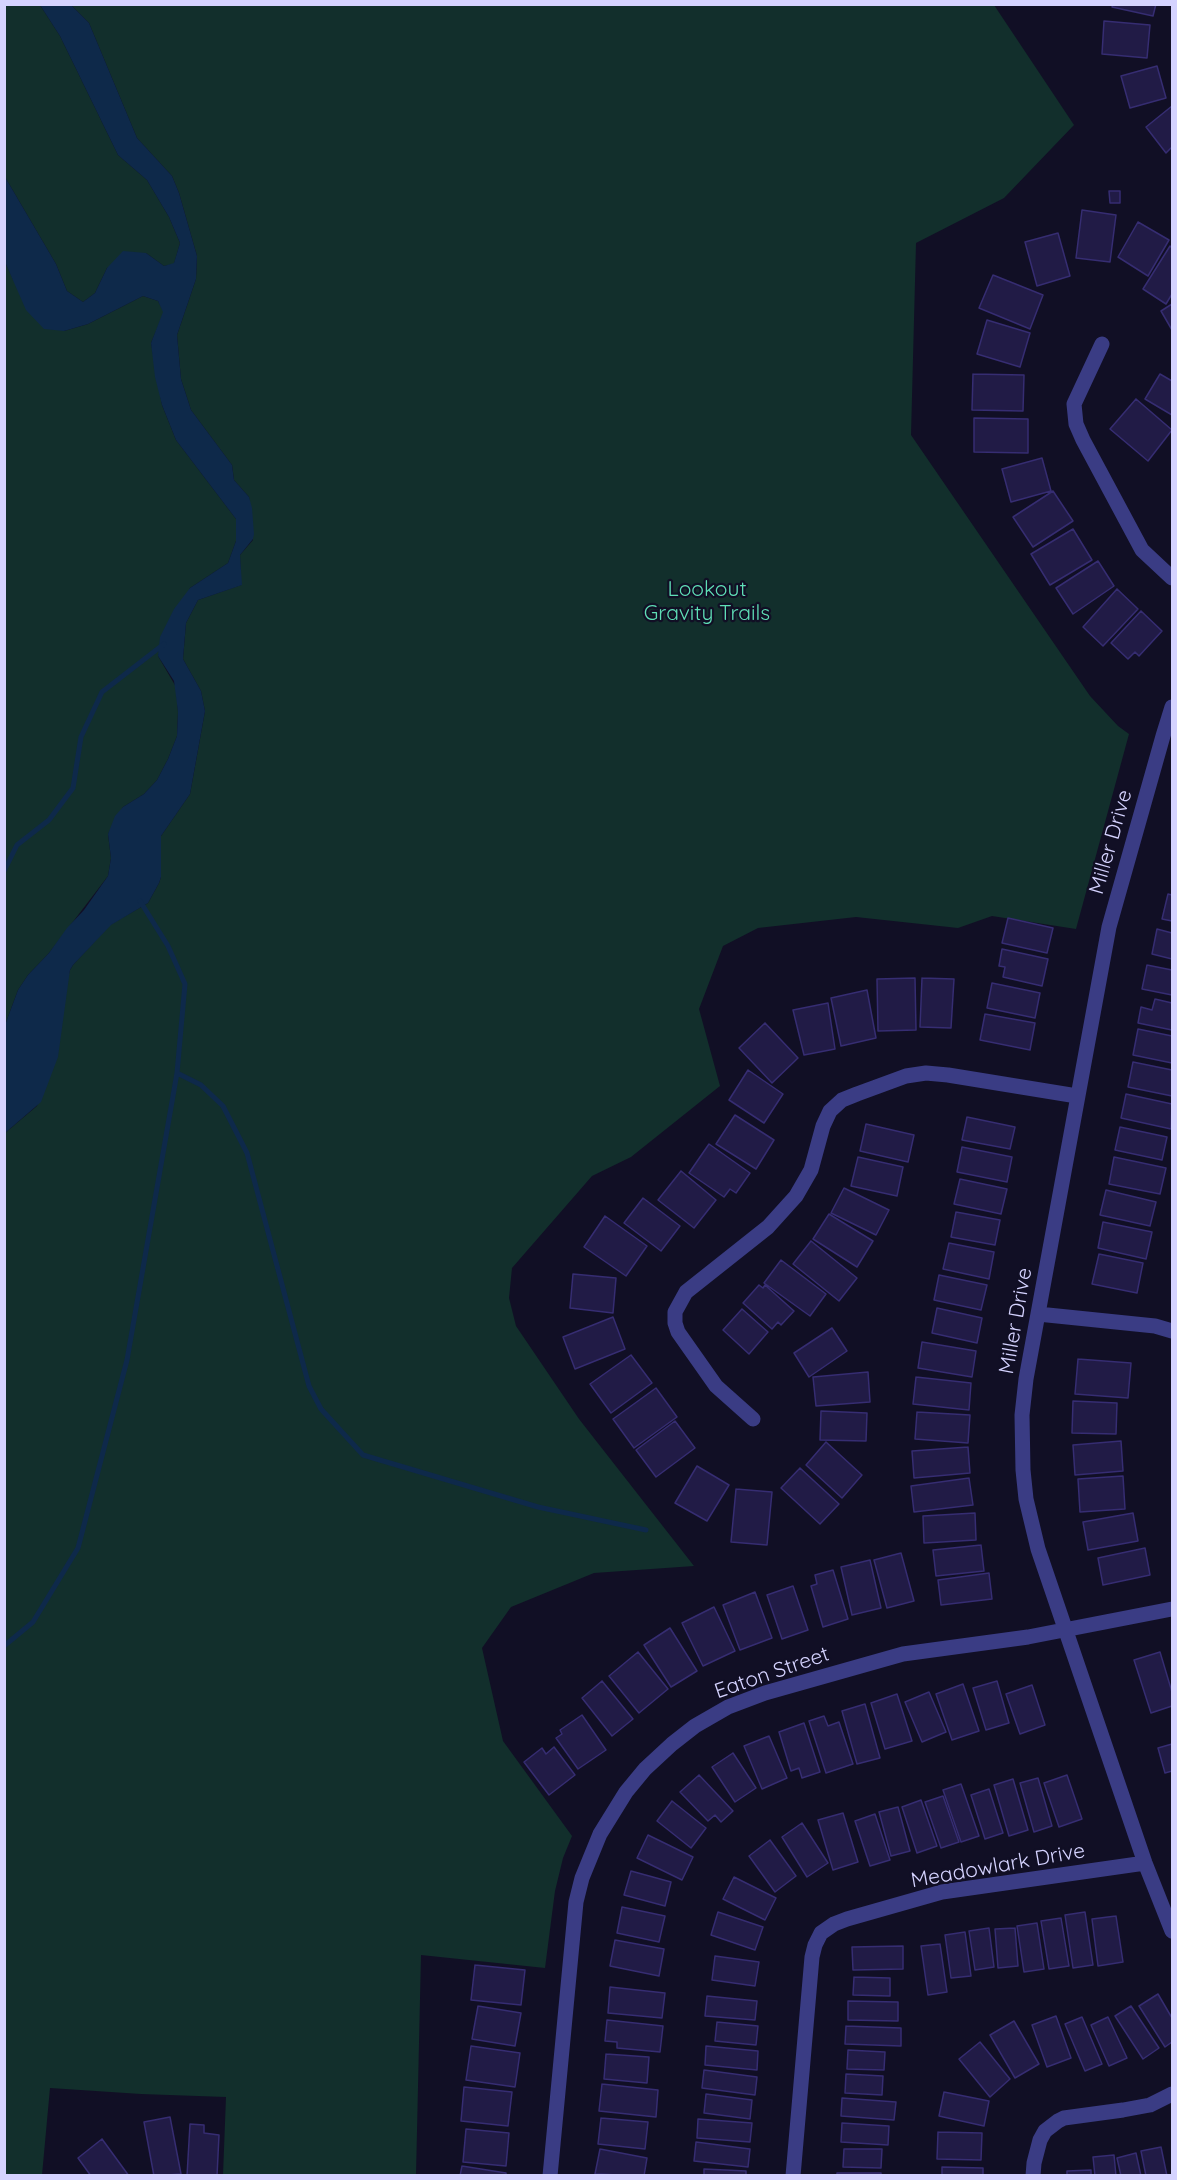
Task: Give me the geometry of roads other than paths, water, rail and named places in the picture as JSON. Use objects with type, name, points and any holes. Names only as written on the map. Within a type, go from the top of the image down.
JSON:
[{"type":"street","points":[[1102,344],[1074,404],[1076,424],[1142,550],[1173,578]]},
{"type":"street","name":"Miller Drive","points":[[1173,707],[1162,736],[1110,927],[1077,1096],[1026,1379],[1022,1415],[1023,1470],[1031,1524],[1064,1630],[1144,1863],[1173,1931]]},
{"type":"street","points":[[753,1419],[716,1386],[678,1332],[675,1312],[686,1292],[768,1227],[796,1196],[811,1170],[823,1126],[831,1111],[842,1100],[906,1076],[926,1073],[1077,1096]]},
{"type":"street","points":[[1038,1314],[1155,1326],[1173,1331]]},
{"type":"street","name":"Eaton Street","points":[[550,2175],[576,1902],[582,1878],[600,1833],[626,1792],[645,1769],[672,1744],[695,1726],[728,1707],[765,1693],[903,1654],[1064,1630],[1173,1609]]},
{"type":"street","name":"Meadowlark Drive","points":[[793,2175],[812,1957],[821,1933],[847,1919],[942,1892],[1144,1863]]},
{"type":"street","points":[[1033,2175],[1040,2140],[1045,2131],[1058,2121],[1064,2118],[1150,2105],[1173,2094]]},
{"type":"water","points":[[40,5],[71,5],[89,23],[137,138],[172,176],[179,193],[197,256],[196,279],[177,335],[181,379],[191,410],[232,465],[234,480],[249,497],[254,534],[253,539],[240,555],[242,585],[198,600],[186,623],[183,659],[201,691],[205,711],[190,794],[161,836],[159,883],[148,903],[111,925],[73,965],[70,970],[58,1057],[41,1102],[5,1133],[5,1025],[18,990],[28,975],[84,910],[108,876],[111,858],[108,834],[115,816],[123,807],[144,794],[157,780],[168,759],[177,736],[178,712],[174,681],[158,656],[160,637],[174,609],[190,588],[228,563],[236,541],[236,519],[176,440],[162,405],[155,377],[151,343],[163,312],[158,301],[143,296],[88,324],[64,331],[44,329],[26,310],[5,262],[5,177],[56,264],[67,291],[83,302],[95,293],[107,268],[123,251],[146,253],[164,266],[174,263],[180,243],[169,217],[147,180],[118,155],[60,36]]},
{"type":"waterway","points":[[4,871],[17,845],[49,820],[73,788],[81,737],[102,692],[164,644]]},
{"type":"waterway","points":[[4,1646],[33,1622],[78,1548],[127,1360],[177,1073],[185,984],[168,946],[140,901]]},
{"type":"waterway","points":[[177,1073],[201,1085],[223,1106],[247,1153],[309,1386],[321,1409],[363,1455],[538,1507],[646,1530]]},
{"type":"park label","name":"Lookout Gravity Trails","points":[[707,602]]}]
